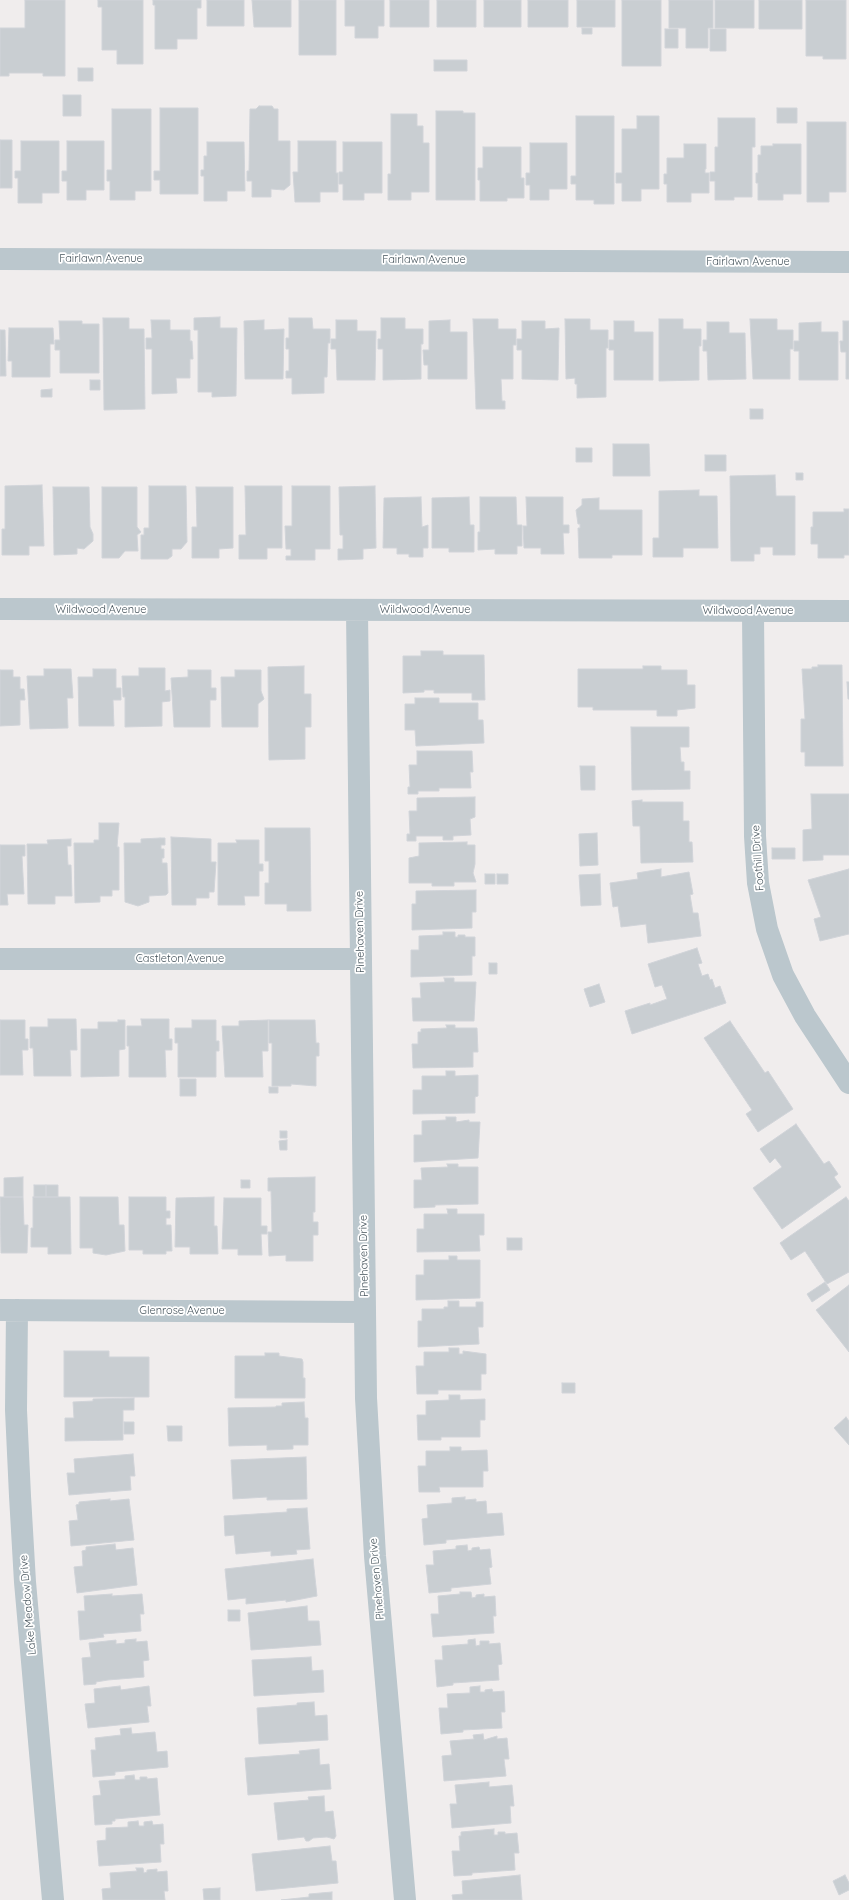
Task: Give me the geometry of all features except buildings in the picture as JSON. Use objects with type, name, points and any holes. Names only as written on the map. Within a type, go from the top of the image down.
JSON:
[{"type":"street","name":"Fairlawn Avenue","points":[[0,259],[849,262]]},
{"type":"street","name":"Wildwood Avenue","points":[[0,609],[753,612],[849,611]]},
{"type":"street","name":"Pinehaven Drive","points":[[357,610],[364,1312],[369,1476],[405,1900]]},
{"type":"street","name":"Foothill Drive","points":[[753,612],[755,836],[758,883],[767,929],[783,975],[805,1016],[849,1083]]},
{"type":"street","name":"Castleton Avenue","points":[[0,959],[361,959]]},
{"type":"street","name":"Glenrose Avenue","points":[[9,1310],[364,1312]]},
{"type":"street","name":"Lake Meadow Drive","points":[[9,1310],[25,1582],[54,1900]]}]
